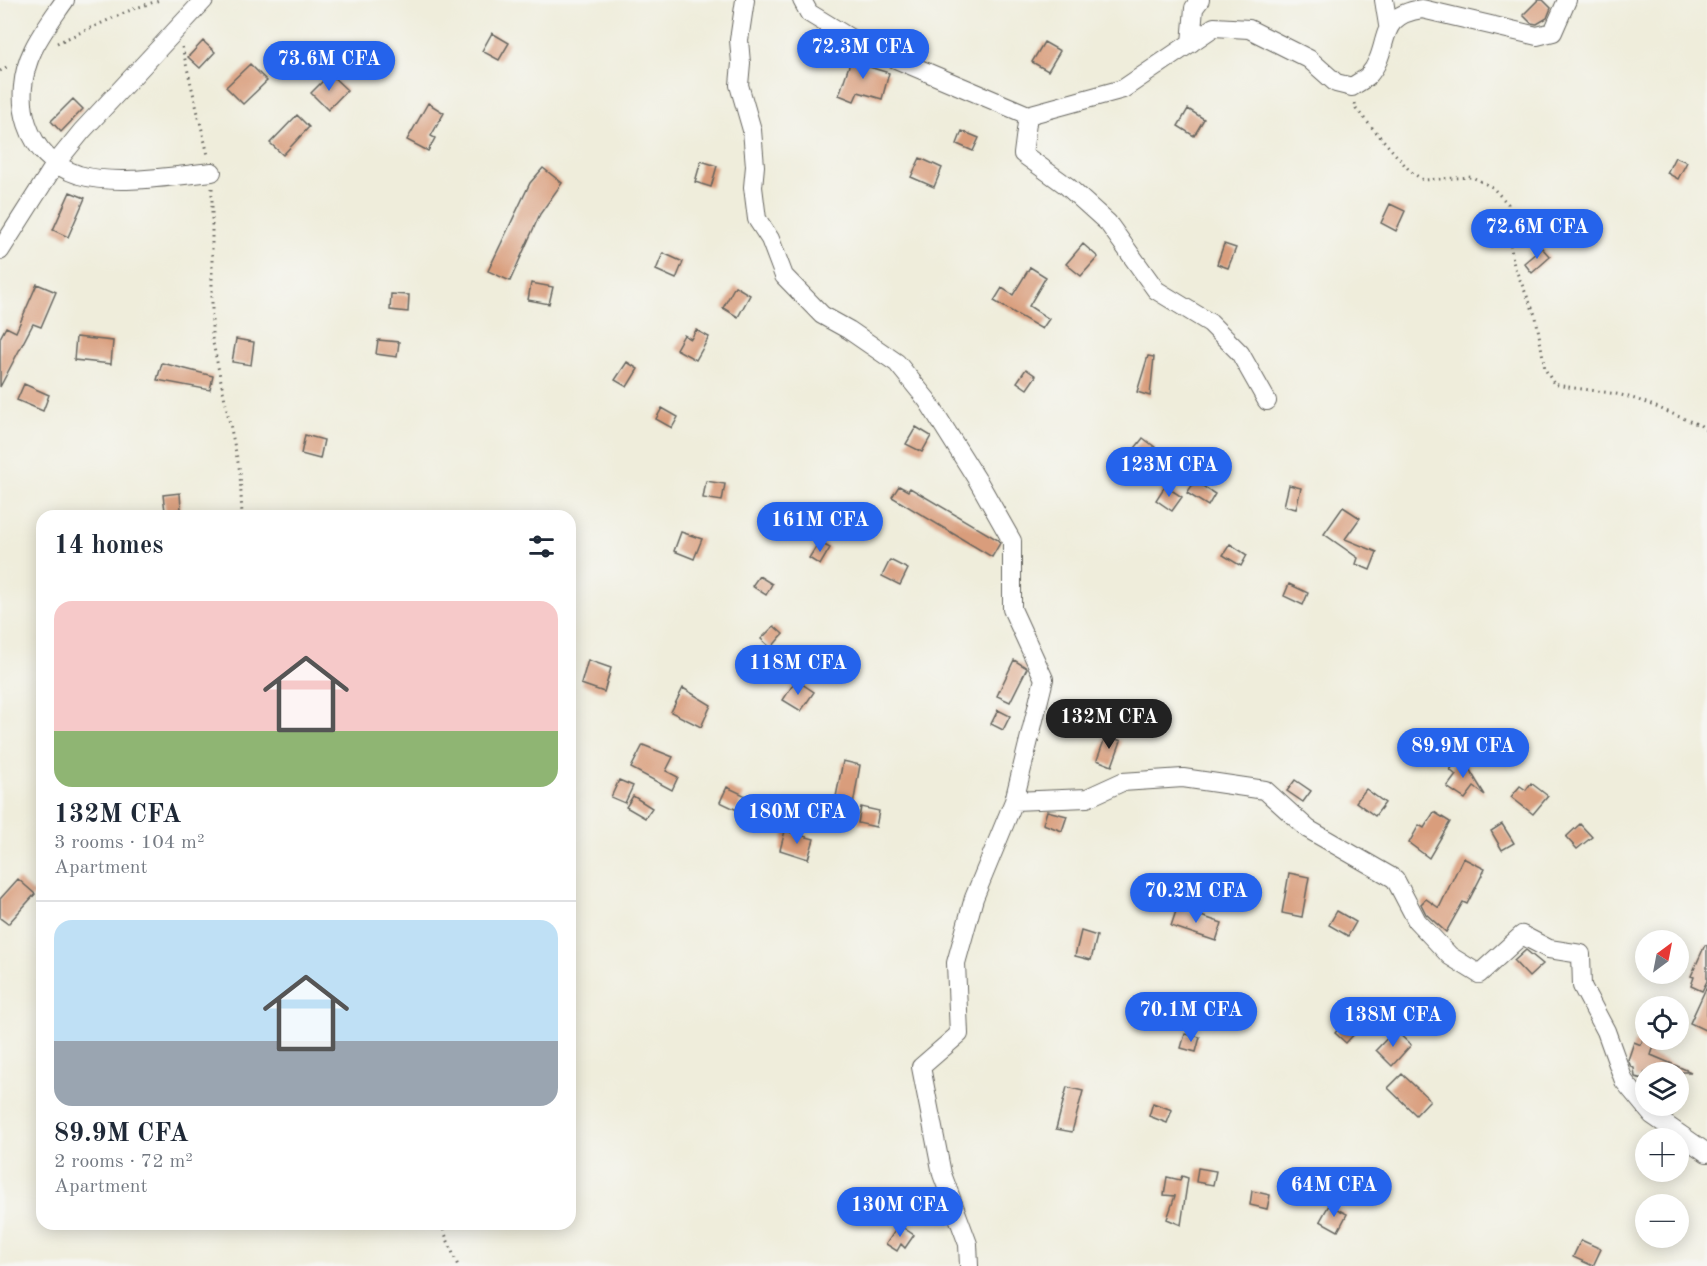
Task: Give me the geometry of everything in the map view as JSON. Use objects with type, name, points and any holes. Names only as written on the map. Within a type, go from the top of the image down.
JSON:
[{"type":"street","points":[[65,0],[33,51],[24,75],[21,105],[28,132],[36,145],[56,164],[80,175],[134,180],[212,172]]},
{"type":"street","points":[[0,251],[56,164],[82,131],[204,0]]},
{"type":"street","points":[[745,0],[739,40],[741,63],[739,85],[753,130],[755,166],[753,187],[757,219],[770,239],[784,276],[822,315],[849,330],[897,363],[927,400],[978,481],[1012,541],[1012,609],[1044,678],[1014,801],[974,898],[956,963],[959,1034],[921,1067],[942,1174],[968,1244],[969,1266]]},
{"type":"street","points":[[802,0],[809,13],[858,43],[1028,115],[1123,89],[1214,27],[1249,29],[1309,58],[1336,83],[1352,87],[1367,77],[1376,63],[1388,25],[1384,0]]},
{"type":"street","points":[[1191,43],[1194,9],[1200,0]]},
{"type":"street","points":[[1388,25],[1405,11],[1422,9],[1537,36],[1553,32],[1567,0]]},
{"type":"street","points":[[1028,115],[1023,154],[1067,186],[1108,223],[1156,290],[1209,323],[1240,353],[1267,401]]},
{"type":"street","points":[[1014,801],[1087,798],[1122,782],[1183,778],[1265,790],[1308,829],[1395,879],[1423,928],[1450,956],[1479,974],[1522,935],[1549,949],[1581,954],[1582,986],[1606,1031],[1624,1081],[1652,1115],[1707,1153]]},
{"type":"path","points":[[0,71],[33,51],[62,42],[133,9],[160,0]]},
{"type":"path","points":[[178,28],[212,172],[212,338],[240,472],[242,510]]},
{"type":"path","points":[[1352,87],[1356,109],[1410,171],[1423,180],[1472,177],[1492,187],[1508,204],[1508,231],[1514,266],[1536,317],[1545,369],[1554,384],[1637,400],[1700,425],[1707,431]]},
{"type":"path","points":[[444,1230],[459,1266]]},
{"type":"building","points":[[1538,0],[1543,0],[1551,8],[1547,18],[1537,24],[1531,23],[1523,15]]},
{"type":"building","points":[[492,33],[509,43],[499,60],[482,51]]},
{"type":"building","points":[[203,41],[215,52],[200,68],[188,57]]},
{"type":"building","points":[[1044,42],[1060,51],[1048,71],[1032,62]]},
{"type":"building","points":[[853,54],[869,60],[866,66],[889,73],[882,99],[858,92],[854,101],[839,95]]},
{"type":"building","points":[[250,64],[267,81],[243,104],[226,87]]},
{"type":"building","points":[[330,74],[347,90],[328,110],[311,93]]},
{"type":"building","points":[[73,99],[83,109],[61,132],[51,121]]},
{"type":"building","points":[[428,103],[444,113],[431,136],[435,138],[428,151],[407,140]]},
{"type":"building","points":[[1188,109],[1204,119],[1194,136],[1178,126]]},
{"type":"building","points":[[297,115],[309,127],[283,155],[270,143]]},
{"type":"building","points":[[962,131],[979,138],[973,151],[957,144]]},
{"type":"building","points":[[1675,157],[1687,162],[1678,179],[1667,173]]},
{"type":"building","points":[[920,158],[942,168],[934,187],[911,177]]},
{"type":"building","points":[[701,161],[717,166],[711,187],[695,182]]},
{"type":"building","points":[[543,168],[562,183],[540,214],[510,281],[488,271],[530,183]]},
{"type":"building","points":[[70,192],[85,198],[68,237],[53,230]]},
{"type":"building","points":[[1390,204],[1405,211],[1396,231],[1381,223]]},
{"type":"building","points":[[1083,244],[1098,257],[1081,276],[1066,264]]},
{"type":"building","points":[[1224,244],[1236,248],[1228,268],[1217,264]]},
{"type":"building","points":[[1542,248],[1550,257],[1532,273],[1524,263]]},
{"type":"building","points":[[663,253],[683,262],[676,279],[656,270]]},
{"type":"building","points":[[1030,267],[1046,277],[1029,306],[1049,319],[1042,329],[994,301],[1002,288],[1013,295]]},
{"type":"building","points":[[531,283],[553,287],[549,304],[528,300]]},
{"type":"building","points":[[37,284],[56,292],[41,327],[33,324],[0,387],[0,338],[6,327],[16,332]]},
{"type":"building","points":[[735,286],[750,295],[738,317],[723,308]]},
{"type":"building","points":[[391,294],[409,295],[408,312],[390,310]]},
{"type":"building","points":[[696,330],[709,337],[696,360],[676,349],[684,335],[691,339]]},
{"type":"building","points":[[76,337],[113,341],[111,364],[74,360]]},
{"type":"building","points":[[236,339],[254,342],[251,365],[232,362]]},
{"type":"building","points":[[378,340],[399,342],[397,357],[376,354]]},
{"type":"building","points":[[1148,356],[1154,357],[1150,396],[1137,392]]},
{"type":"building","points":[[627,362],[638,369],[627,387],[615,380]]},
{"type":"building","points":[[162,363],[213,376],[210,390],[157,380]]},
{"type":"building","points":[[1026,369],[1036,376],[1027,389],[1017,382]]},
{"type":"building","points":[[24,384],[49,395],[43,411],[17,400]]},
{"type":"building","points":[[662,408],[678,417],[672,428],[656,419]]},
{"type":"building","points":[[916,427],[931,436],[922,452],[906,444]]},
{"type":"building","points":[[305,435],[324,440],[320,459],[301,454]]},
{"type":"building","points":[[1143,438],[1155,447],[1124,483],[1114,475]]},
{"type":"building","points":[[706,481],[725,484],[722,501],[703,498]]},
{"type":"building","points":[[1195,481],[1215,494],[1208,506],[1187,493]]},
{"type":"building","points":[[1289,485],[1301,488],[1296,509],[1284,506]]},
{"type":"building","points":[[899,486],[908,491],[910,488],[998,540],[1000,543],[992,557],[892,497]]},
{"type":"building","points":[[1165,486],[1182,497],[1172,511],[1156,500]]},
{"type":"building","points":[[180,493],[181,509],[165,510],[163,495]]},
{"type":"building","points":[[1343,507],[1360,518],[1345,539],[1377,552],[1370,570],[1356,564],[1358,558],[1324,534]]},
{"type":"building","points":[[681,532],[702,539],[694,559],[674,551]]},
{"type":"building","points":[[819,542],[830,548],[820,565],[809,558]]},
{"type":"building","points":[[1230,544],[1247,555],[1241,566],[1223,555]]},
{"type":"building","points":[[890,560],[908,569],[900,585],[882,576]]},
{"type":"building","points":[[759,576],[772,584],[766,595],[752,586]]},
{"type":"building","points":[[1289,584],[1308,593],[1303,605],[1284,596]]},
{"type":"building","points":[[774,626],[783,634],[771,648],[761,639]]},
{"type":"building","points":[[588,660],[611,668],[604,692],[581,684]]},
{"type":"building","points":[[1014,660],[1027,668],[1010,702],[997,696]]},
{"type":"building","points":[[796,680],[814,692],[801,711],[783,700]]},
{"type":"building","points":[[683,688],[711,705],[701,727],[671,712]]},
{"type":"building","points":[[998,710],[1010,716],[1003,730],[991,724]]},
{"type":"building","points":[[1106,735],[1121,741],[1112,766],[1097,760]]},
{"type":"building","points":[[643,745],[673,757],[666,771],[678,777],[672,790],[631,768]]},
{"type":"building","points":[[1461,755],[1485,795],[1474,787],[1465,799],[1447,787],[1456,775],[1450,770]]},
{"type":"building","points":[[843,761],[860,765],[852,811],[834,807]]},
{"type":"building","points":[[619,780],[633,786],[625,803],[611,797]]},
{"type":"building","points":[[1295,780],[1311,791],[1303,802],[1287,791]]},
{"type":"building","points":[[1531,783],[1548,796],[1533,814],[1511,797],[1520,786],[1526,790]]},
{"type":"building","points":[[727,787],[744,795],[737,810],[720,802]]},
{"type":"building","points":[[1366,789],[1385,803],[1375,816],[1356,802]]},
{"type":"building","points":[[633,796],[652,808],[645,818],[626,807]]},
{"type":"building","points":[[861,807],[879,811],[876,827],[858,823]]},
{"type":"building","points":[[1047,811],[1067,816],[1062,831],[1043,824]]},
{"type":"building","points":[[1434,812],[1450,822],[1429,858],[1409,843],[1419,825],[1424,828]]},
{"type":"building","points":[[1502,824],[1514,843],[1502,850],[1491,831]]},
{"type":"building","points":[[1580,824],[1592,837],[1577,849],[1566,837]]},
{"type":"building","points":[[785,831],[814,839],[808,859],[780,850]]},
{"type":"building","points":[[1463,858],[1485,869],[1467,904],[1463,902],[1446,932],[1426,914],[1421,904],[1426,899],[1439,908]]},
{"type":"building","points":[[1289,873],[1309,877],[1302,917],[1282,913]]},
{"type":"building","points":[[18,879],[35,894],[8,924],[0,918],[0,899]]},
{"type":"building","points":[[1177,908],[1222,923],[1216,941],[1171,926]]},
{"type":"building","points":[[1337,911],[1356,922],[1348,936],[1329,925]]},
{"type":"building","points":[[1081,931],[1097,936],[1091,960],[1075,956]]},
{"type":"building","points":[[1707,945],[1707,981],[1702,991],[1691,986],[1694,977],[1691,976]]},
{"type":"building","points":[[1526,950],[1543,964],[1529,977],[1514,961]]},
{"type":"building","points":[[1707,986],[1707,1031],[1690,1023]]},
{"type":"building","points":[[1355,1010],[1367,1020],[1346,1043],[1335,1033],[1340,1027],[1337,1025],[1347,1013],[1350,1016]]},
{"type":"building","points":[[1395,1030],[1411,1045],[1392,1066],[1376,1050]]},
{"type":"building","points":[[1185,1034],[1200,1037],[1196,1052],[1181,1048]]},
{"type":"building","points":[[1634,1042],[1635,1050],[1653,1050],[1651,1055],[1667,1062],[1635,1062],[1635,1077],[1634,1068],[1628,1060]]},
{"type":"building","points":[[1402,1074],[1430,1100],[1416,1115],[1388,1088]]},
{"type":"building","points":[[1067,1087],[1083,1091],[1072,1132],[1056,1129]]},
{"type":"building","points":[[1153,1103],[1172,1110],[1167,1123],[1149,1116]]},
{"type":"building","points":[[1198,1168],[1216,1171],[1213,1185],[1196,1182]]},
{"type":"building","points":[[1182,1176],[1188,1178],[1181,1225],[1167,1219],[1175,1196],[1164,1195],[1167,1177],[1180,1180]]},
{"type":"building","points":[[1252,1191],[1270,1195],[1267,1209],[1250,1205]]},
{"type":"building","points":[[1329,1205],[1347,1214],[1338,1231],[1320,1221]]},
{"type":"building","points":[[899,1225],[914,1235],[905,1248],[901,1244],[897,1251],[886,1244]]},
{"type":"building","points":[[1581,1240],[1601,1249],[1593,1266],[1573,1257]]}]
